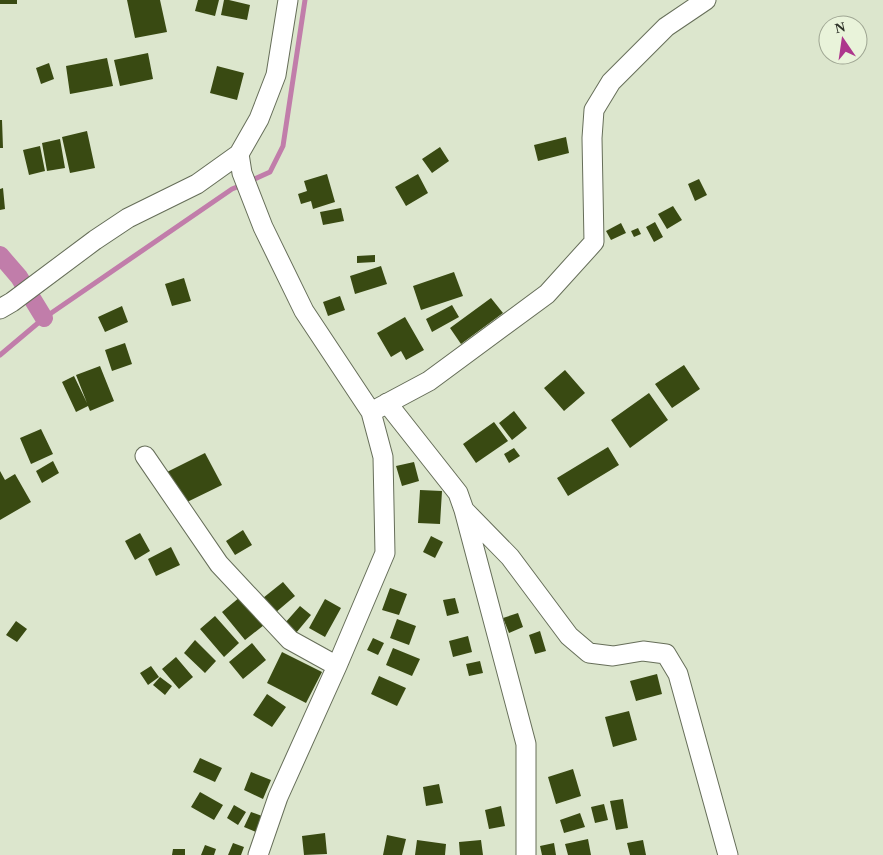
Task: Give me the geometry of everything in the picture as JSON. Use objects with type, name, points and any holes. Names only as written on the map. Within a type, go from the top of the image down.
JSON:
[{"type":"street","points":[[6,306],[128,218],[197,184],[239,154],[259,119],[276,74],[288,0]]},
{"type":"street","points":[[379,408],[429,382],[547,294],[594,242],[592,138],[594,110],[611,82],[666,27],[706,0]]},
{"type":"street","points":[[239,154],[242,173],[263,227],[304,311],[379,408],[458,493],[526,744],[526,855]]},
{"type":"street","points":[[258,855],[278,798],[385,552],[383,457],[379,408]]},
{"type":"street","points":[[144,456],[219,564],[290,640],[337,666]]},
{"type":"street","points":[[464,510],[510,557],[569,636],[589,652],[613,656],[643,651],[666,654],[678,674],[728,855]]},
{"type":"building","points":[[0,0],[17,0],[17,4],[0,4]]},
{"type":"building","points":[[127,0],[160,0],[167,32],[135,38]]},
{"type":"building","points":[[198,0],[219,0],[215,16],[195,11]]},
{"type":"building","points":[[224,0],[250,5],[247,20],[221,15]]},
{"type":"building","points":[[148,53],[153,79],[120,86],[114,60]]},
{"type":"building","points":[[107,58],[113,86],[70,94],[66,66]]},
{"type":"building","points":[[49,63],[54,79],[41,84],[36,68]]},
{"type":"building","points":[[217,66],[244,73],[237,100],[210,93]]},
{"type":"building","points":[[0,120],[2,120],[3,148],[0,148]]},
{"type":"building","points":[[87,131],[95,168],[70,173],[62,137]]},
{"type":"building","points":[[566,137],[569,153],[538,161],[534,145]]},
{"type":"building","points":[[60,139],[65,168],[47,171],[42,143]]},
{"type":"building","points":[[40,146],[45,171],[29,175],[23,150]]},
{"type":"building","points":[[440,147],[449,161],[432,173],[422,159]]},
{"type":"building","points":[[327,174],[335,202],[313,209],[311,201],[301,204],[298,194],[307,191],[304,181]]},
{"type":"building","points":[[418,174],[428,193],[406,206],[395,187]]},
{"type":"building","points":[[699,179],[707,195],[695,201],[688,184]]},
{"type":"building","points":[[3,188],[5,209],[0,210],[0,189]]},
{"type":"building","points":[[673,206],[682,220],[667,229],[658,214]]},
{"type":"building","points":[[341,208],[344,221],[323,225],[320,212]]},
{"type":"building","points":[[655,222],[663,237],[654,242],[646,227]]},
{"type":"building","points":[[621,223],[626,233],[611,240],[606,231]]},
{"type":"building","points":[[638,228],[641,234],[634,237],[631,231]]},
{"type":"building","points":[[375,255],[375,262],[357,263],[357,256]]},
{"type":"building","points":[[381,266],[387,284],[355,294],[350,276]]},
{"type":"building","points":[[454,272],[463,296],[421,310],[413,286]]},
{"type":"building","points":[[184,278],[191,301],[172,306],[165,284]]},
{"type":"building","points":[[340,296],[345,310],[328,316],[323,302]]},
{"type":"building","points":[[491,298],[503,313],[461,344],[450,328]]},
{"type":"building","points":[[452,305],[459,317],[432,332],[426,319]]},
{"type":"building","points":[[122,306],[128,322],[105,332],[98,317]]},
{"type":"building","points":[[405,317],[424,350],[406,360],[401,351],[391,357],[377,333]]},
{"type":"building","points":[[125,343],[132,364],[112,371],[105,350]]},
{"type":"building","points":[[684,365],[700,389],[672,408],[655,384]]},
{"type":"building","points":[[100,366],[114,401],[90,411],[88,406],[76,412],[62,382],[74,376],[87,403],[76,375]]},
{"type":"building","points":[[565,370],[585,393],[564,411],[544,388]]},
{"type":"building","points":[[649,393],[668,420],[630,448],[611,420]]},
{"type":"building","points":[[514,411],[527,428],[512,440],[499,423]]},
{"type":"building","points":[[494,422],[508,441],[476,463],[463,444]]},
{"type":"building","points":[[41,429],[53,454],[31,464],[20,438]]},
{"type":"building","points":[[608,447],[619,465],[568,496],[557,478]]},
{"type":"building","points":[[514,448],[520,456],[509,463],[504,454]]},
{"type":"building","points":[[205,453],[222,485],[183,504],[167,472]]},
{"type":"building","points":[[53,461],[59,473],[42,483],[36,471]]},
{"type":"building","points":[[414,462],[419,481],[402,486],[396,466]]},
{"type":"building","points":[[0,471],[5,480],[15,474],[31,502],[0,520]]},
{"type":"building","points":[[420,490],[442,491],[440,524],[418,523]]},
{"type":"building","points":[[243,530],[252,545],[235,555],[226,541]]},
{"type":"building","points":[[140,533],[150,551],[135,560],[125,541]]},
{"type":"building","points":[[431,536],[443,542],[435,558],[423,552]]},
{"type":"building","points":[[171,547],[180,565],[156,576],[148,559]]},
{"type":"building","points":[[283,582],[295,596],[275,613],[263,598]]},
{"type":"building","points":[[390,588],[407,594],[399,615],[382,610]]},
{"type":"building","points":[[240,597],[264,625],[245,640],[222,612]]},
{"type":"building","points":[[455,598],[459,613],[447,616],[443,600]]},
{"type":"building","points":[[325,599],[341,608],[325,637],[309,628]]},
{"type":"building","points":[[300,606],[311,615],[296,633],[285,623]]},
{"type":"building","points":[[518,613],[523,627],[509,633],[503,618]]},
{"type":"building","points":[[215,616],[239,643],[224,657],[200,629]]},
{"type":"building","points":[[397,619],[416,626],[409,645],[390,638]]},
{"type":"building","points":[[16,621],[27,629],[17,642],[6,635]]},
{"type":"building","points":[[540,631],[546,651],[535,654],[529,635]]},
{"type":"building","points":[[468,636],[472,652],[453,657],[449,641]]},
{"type":"building","points":[[373,638],[384,643],[378,655],[367,650]]},
{"type":"building","points":[[195,640],[216,661],[205,673],[184,653]]},
{"type":"building","points":[[252,643],[266,660],[243,679],[229,662]]},
{"type":"building","points":[[393,648],[420,659],[412,676],[386,665]]},
{"type":"building","points":[[282,652],[322,672],[306,703],[267,683]]},
{"type":"building","points":[[176,657],[193,677],[179,689],[162,669]]},
{"type":"building","points":[[480,661],[483,673],[469,676],[466,664]]},
{"type":"building","points":[[151,666],[159,677],[148,685],[140,673]]},
{"type":"building","points":[[657,674],[662,694],[636,701],[630,681]]},
{"type":"building","points":[[379,676],[406,688],[397,706],[371,694]]},
{"type":"building","points":[[160,677],[172,686],[165,695],[153,685]]},
{"type":"building","points":[[267,694],[286,707],[272,727],[253,715]]},
{"type":"building","points":[[629,711],[637,740],[613,747],[605,717]]},
{"type":"building","points":[[200,758],[222,768],[215,782],[193,772]]},
{"type":"building","points":[[573,769],[581,796],[556,804],[548,777]]},
{"type":"building","points":[[251,772],[271,780],[263,799],[244,790]]},
{"type":"building","points":[[439,784],[443,803],[426,806],[423,787]]},
{"type":"building","points":[[200,792],[223,805],[214,820],[191,807]]},
{"type":"building","points":[[623,799],[628,828],[616,830],[610,801]]},
{"type":"building","points":[[604,804],[608,820],[595,823],[591,807]]},
{"type":"building","points":[[234,805],[246,812],[238,825],[227,818]]},
{"type":"building","points":[[501,806],[505,826],[489,829],[485,810]]},
{"type":"building","points":[[251,812],[262,816],[256,832],[244,827]]},
{"type":"building","points":[[580,813],[585,827],[564,833],[560,820]]},
{"type":"building","points":[[325,833],[327,854],[304,855],[302,836]]},
{"type":"building","points":[[387,835],[406,839],[402,855],[383,855]]},
{"type":"building","points":[[588,839],[591,855],[568,855],[565,844]]},
{"type":"building","points":[[417,840],[446,844],[445,855],[415,855]]},
{"type":"building","points":[[481,840],[483,855],[460,855],[459,842]]},
{"type":"building","points":[[643,840],[646,855],[630,855],[627,843]]},
{"type":"building","points":[[233,843],[244,847],[241,855],[228,855]]},
{"type":"building","points":[[554,843],[556,855],[542,855],[540,846]]},
{"type":"building","points":[[205,845],[216,849],[214,855],[201,855]]},
{"type":"building","points":[[173,849],[185,849],[185,855],[172,855]]},
{"type":"waterway","points":[[250,181],[270,172],[283,146],[305,0]]},
{"type":"waterway","points":[[0,355],[44,318],[232,189],[242,185]]},
{"type":"waterway","points":[[0,255],[19,277],[44,318]]}]
